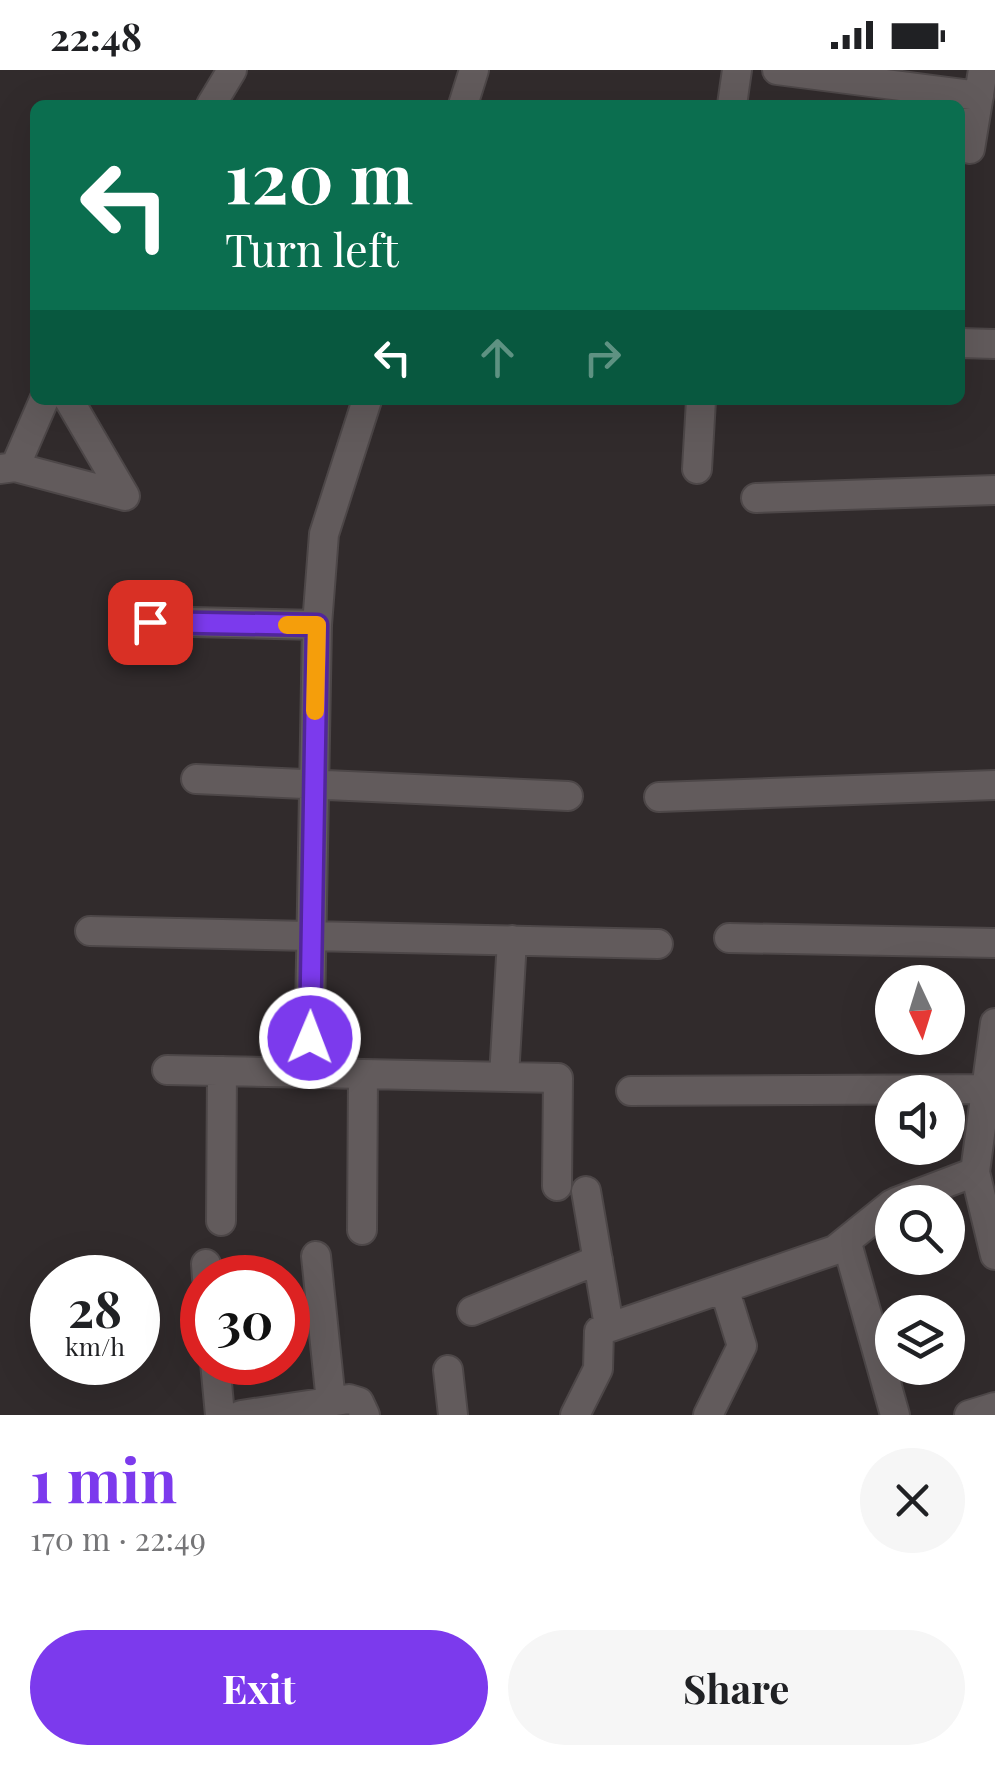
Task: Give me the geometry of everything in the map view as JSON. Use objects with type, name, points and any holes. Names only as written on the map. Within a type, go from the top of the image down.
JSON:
[{"type":"street","points":[[214,100],[232,70]]},
{"type":"street","points":[[465,100],[474,70]]},
{"type":"street","points":[[733,100],[737,70]]},
{"type":"street","points":[[777,70],[981,83],[970,149]]},
{"type":"street","points":[[965,343],[995,344]]},
{"type":"street","points":[[41,405],[8,468],[125,496],[72,405]]},
{"type":"street","points":[[309,1072],[317,625],[324,534],[365,405]]},
{"type":"street","points":[[697,469],[701,405]]},
{"type":"street","points":[[756,498],[995,490]]},
{"type":"street","points":[[150,622],[317,625]]},
{"type":"street","points":[[196,779],[568,796]]},
{"type":"street","points":[[659,798],[995,785]]},
{"type":"street","points":[[90,931],[658,944]]},
{"type":"street","points":[[728,938],[995,943]]},
{"type":"street","points":[[504,1077],[512,940]]},
{"type":"street","points":[[994,1250],[974,1172],[995,1023]]},
{"type":"street","points":[[168,1070],[558,1078],[557,1186]]},
{"type":"street","points":[[221,1221],[222,1071]]},
{"type":"street","points":[[362,1230],[364,1074]]},
{"type":"street","points":[[631,1091],[986,1089]]},
{"type":"street","points":[[940,1185],[974,1172]]},
{"type":"street","points":[[586,1191],[609,1326]]},
{"type":"street","points":[[575,1415],[598,1370],[597,1332],[725,1291],[848,1243],[875,1220]]},
{"type":"street","points":[[848,1243],[895,1415]]},
{"type":"street","points":[[316,1256],[331,1402]]},
{"type":"street","points":[[472,1311],[598,1260]]},
{"type":"street","points":[[708,1415],[742,1346],[725,1291]]},
{"type":"street","points":[[448,1370],[453,1415]]},
{"type":"street","points":[[217,1385],[220,1415]]},
{"type":"street","points":[[241,1415],[331,1402],[359,1402],[365,1415]]},
{"type":"street","points":[[970,1415],[995,1407]]},
{"type":"slow traffic","points":[[287,625],[317,625],[315,711]]},
{"type":"route","points":[[150,622],[317,625],[310,1038]]}]
